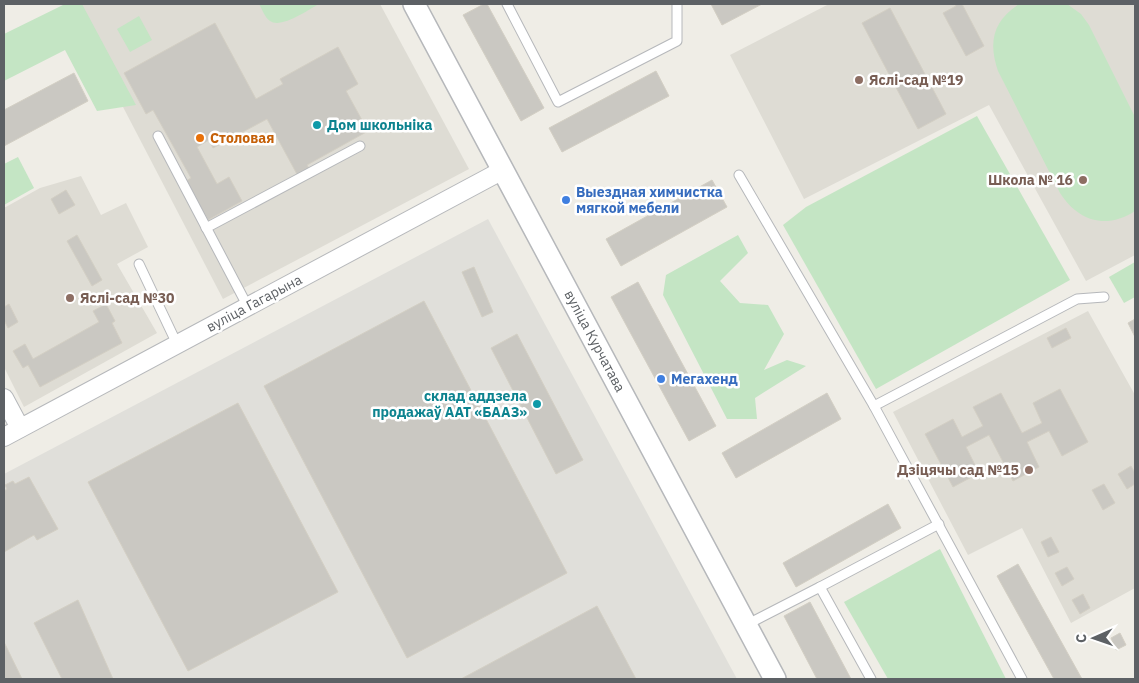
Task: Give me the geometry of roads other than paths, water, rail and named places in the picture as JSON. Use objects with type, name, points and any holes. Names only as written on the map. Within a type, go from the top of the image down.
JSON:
[{"type":"street","name":"вуліца Курчатава","points":[[414,4],[775,679]]},
{"type":"street","name":"вуліца Гагарына","points":[[4,437],[503,170]]},
{"type":"street","points":[[4,398],[20,428]]},
{"type":"lane","points":[[507,4],[558,102],[677,41],[677,4]]},
{"type":"lane","points":[[158,136],[248,307]]},
{"type":"lane","points":[[206,228],[360,146]]},
{"type":"lane","points":[[739,175],[874,406],[1022,679]]},
{"type":"lane","points":[[139,264],[177,344]]},
{"type":"lane","points":[[874,406],[1077,299],[1104,297]]},
{"type":"lane","points":[[746,625],[939,524]]},
{"type":"lane","points":[[820,586],[871,679]]},
{"type":"place","name":"Яслі-сад №19","points":[[859,80]]},
{"type":"place","name":"Дом школьніка","points":[[317,125]]},
{"type":"place","name":"Столовая","points":[[200,138]]},
{"type":"place","name":"Школа № 16","points":[[1083,180]]},
{"type":"place","name":"Выездная химчистка мягкой мебели","points":[[566,200]]},
{"type":"place","name":"Яслі-сад №30","points":[[70,298]]},
{"type":"place","name":"Мегахенд","points":[[661,379]]},
{"type":"place","name":"склад аддзела продажаў ААТ «БААЗ»","points":[[537,404]]},
{"type":"place","name":"Дзіцячы сад №15","points":[[1029,470]]}]
